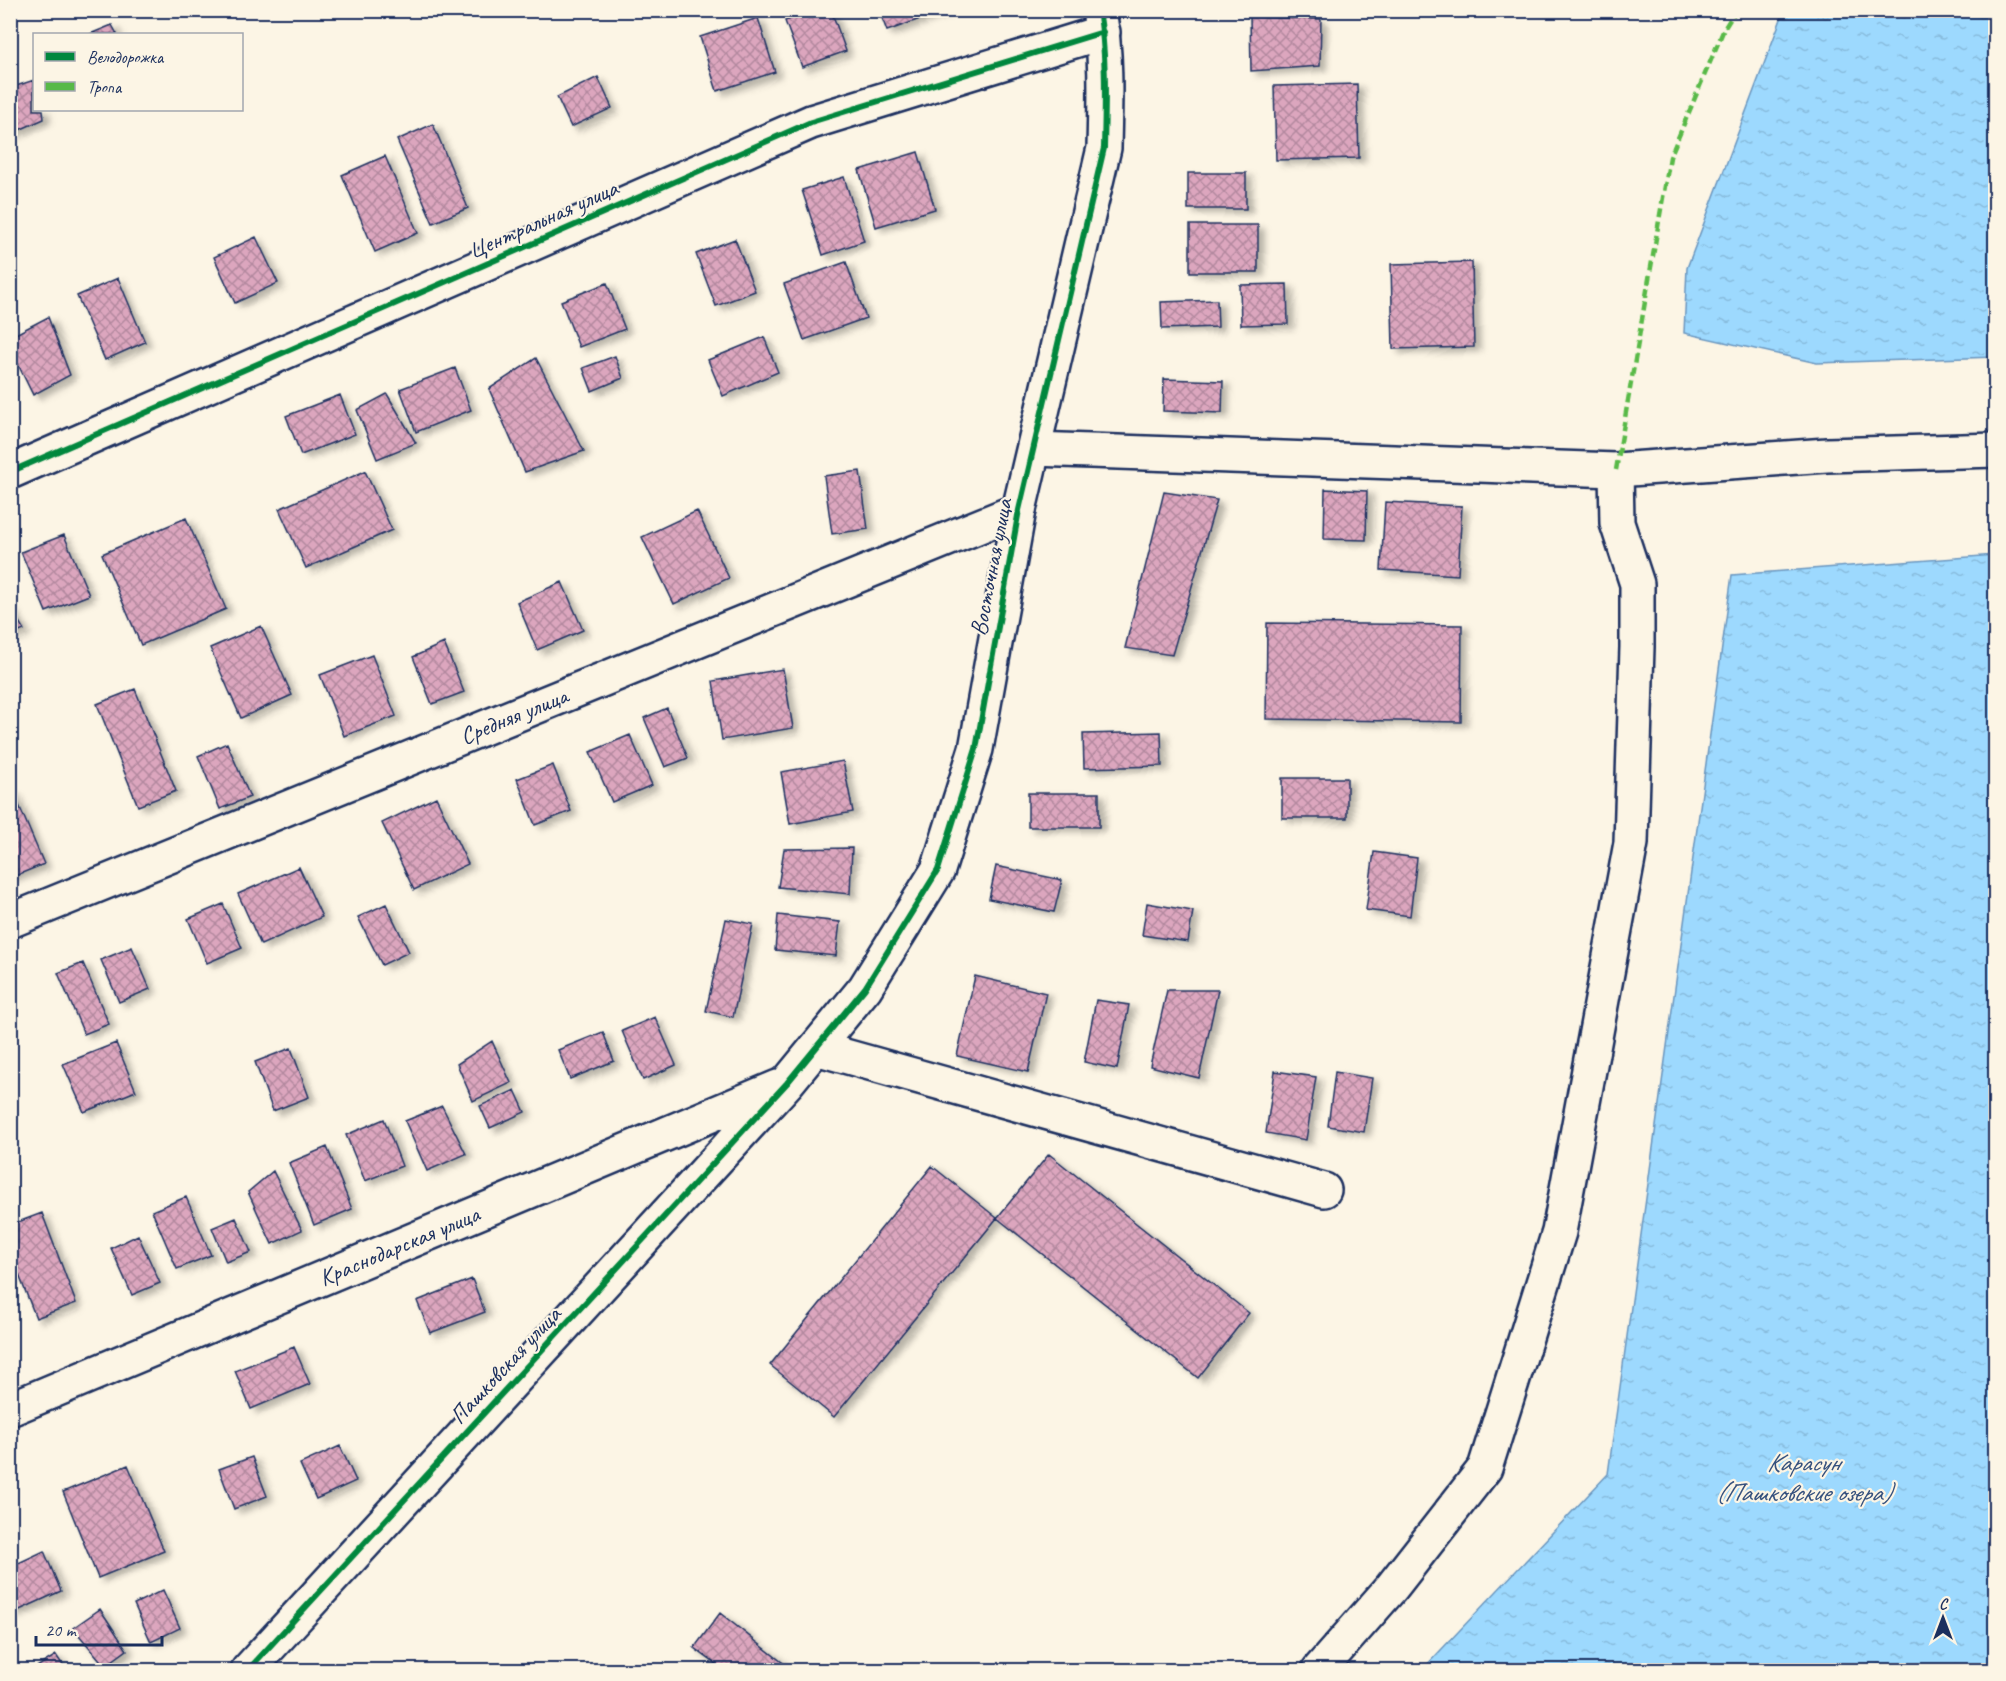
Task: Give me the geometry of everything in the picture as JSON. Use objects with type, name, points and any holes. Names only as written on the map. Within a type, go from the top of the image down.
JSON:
[{"type":"street","name":"Восточная улица","points":[[787,1083],[866,988],[938,870],[976,749],[1019,510],[1104,148],[1106,88],[1101,21]]},
{"type":"street","name":"Центральная улица","points":[[10,472],[811,122],[1101,21]]},
{"type":"street","points":[[1034,449],[1616,470],[1827,455],[1995,450]]},
{"type":"street","points":[[1319,1671],[1392,1587],[1485,1468],[1559,1232],[1631,843],[1637,584],[1617,523],[1616,470]]},
{"type":"street","name":"Средняя улица","points":[[10,921],[1019,510]]},
{"type":"street","points":[[816,1048],[1324,1191]]},
{"type":"street","name":"Краснодарская улица","points":[[10,1409],[787,1083]]},
{"type":"street","name":"Пашковская улица","points":[[248,1671],[787,1083]]},
{"type":"water","points":[[1784,11],[1995,11],[1995,357],[1817,363],[1684,333],[1687,268]]},
{"type":"water","name":"Карасун (Пашковские озера)","points":[[1995,555],[1995,1670],[1422,1670],[1608,1474],[1732,575]]},
{"type":"building","points":[[816,10],[831,10],[846,51],[802,67],[785,21]]},
{"type":"building","points":[[879,10],[945,10],[887,31]]},
{"type":"building","points":[[1250,17],[1321,19],[1320,66],[1251,71]]},
{"type":"building","points":[[758,18],[775,72],[717,91],[700,37]]},
{"type":"building","points":[[112,25],[116,33],[92,33]]},
{"type":"building","points":[[598,77],[612,108],[571,127],[557,97]]},
{"type":"building","points":[[33,80],[33,111],[43,111],[44,119],[10,134],[10,88]]},
{"type":"building","points":[[1357,84],[1359,158],[1276,160],[1274,86]]},
{"type":"building","points":[[433,124],[468,208],[433,223],[397,140]]},
{"type":"building","points":[[918,152],[935,209],[876,227],[859,170]]},
{"type":"building","points":[[385,156],[418,233],[375,252],[342,175]]},
{"type":"building","points":[[1188,173],[1246,173],[1246,209],[1188,209]]},
{"type":"building","points":[[844,177],[864,241],[823,255],[802,190]]},
{"type":"building","points":[[1190,225],[1258,225],[1258,272],[1190,272]]},
{"type":"building","points":[[256,237],[278,283],[235,303],[214,257]]},
{"type":"building","points":[[735,239],[755,291],[716,306],[696,254]]},
{"type":"building","points":[[846,262],[866,318],[804,340],[784,284]]},
{"type":"building","points":[[1472,262],[1474,347],[1393,349],[1391,264]]},
{"type":"building","points":[[118,278],[145,342],[105,360],[77,296]]},
{"type":"building","points":[[607,283],[625,329],[579,347],[561,301]]},
{"type":"building","points":[[1287,284],[1288,324],[1241,325],[1240,285]]},
{"type":"building","points":[[1217,300],[1218,327],[1162,329],[1161,302]]},
{"type":"building","points":[[48,317],[70,375],[33,395],[10,348],[10,337]]},
{"type":"building","points":[[764,337],[778,372],[723,396],[708,360]]},
{"type":"building","points":[[615,356],[623,378],[592,391],[583,368]]},
{"type":"building","points":[[536,358],[584,451],[525,472],[489,389]]},
{"type":"building","points":[[455,368],[471,410],[416,432],[400,389]]},
{"type":"building","points":[[1164,379],[1223,381],[1222,413],[1163,411]]},
{"type":"building","points":[[387,394],[416,443],[377,459],[357,410]]},
{"type":"building","points":[[340,395],[355,434],[301,455],[286,416]]},
{"type":"building","points":[[365,471],[392,530],[306,568],[279,509]]},
{"type":"building","points":[[860,471],[868,529],[832,534],[824,476]]},
{"type":"building","points":[[1325,489],[1367,491],[1366,540],[1324,539]]},
{"type":"building","points":[[1164,492],[1217,500],[1172,655],[1125,648]]},
{"type":"building","points":[[1385,502],[1462,506],[1458,575],[1381,570]]},
{"type":"building","points":[[697,511],[729,578],[674,604],[642,537]]},
{"type":"building","points":[[186,518],[226,609],[141,645],[102,554]]},
{"type":"building","points":[[64,535],[89,595],[46,612],[21,552]]},
{"type":"building","points":[[562,582],[583,630],[537,650],[517,602]]},
{"type":"building","points":[[10,607],[24,630],[10,636]]},
{"type":"building","points":[[1267,623],[1462,625],[1461,722],[1266,719]]},
{"type":"building","points":[[261,626],[292,695],[241,718],[210,648]]},
{"type":"building","points":[[444,643],[464,692],[432,704],[413,657]]},
{"type":"building","points":[[372,655],[396,716],[344,736],[320,675]]},
{"type":"building","points":[[783,669],[793,728],[722,740],[713,681]]},
{"type":"building","points":[[135,689],[176,791],[138,806],[97,704]]},
{"type":"building","points":[[667,708],[688,758],[665,767],[644,718]]},
{"type":"building","points":[[1161,732],[1162,766],[1084,768],[1083,734]]},
{"type":"building","points":[[630,735],[652,785],[612,802],[590,752]]},
{"type":"building","points":[[227,743],[250,797],[220,809],[198,756]]},
{"type":"building","points":[[843,761],[853,812],[790,824],[781,772]]},
{"type":"building","points":[[553,765],[571,811],[535,825],[517,779]]},
{"type":"building","points":[[1282,778],[1347,778],[1347,818],[1282,818]]},
{"type":"building","points":[[13,791],[44,864],[10,878],[10,792]]},
{"type":"building","points":[[1028,793],[1099,793],[1099,827],[1028,827]]},
{"type":"building","points":[[436,797],[468,864],[414,890],[382,823]]},
{"type":"building","points":[[852,848],[850,894],[778,887],[784,849]]},
{"type":"building","points":[[1374,852],[1417,858],[1410,916],[1366,910]]},
{"type":"building","points":[[996,866],[1062,880],[1054,912],[989,899]]},
{"type":"building","points":[[299,867],[322,917],[261,945],[238,894]]},
{"type":"building","points":[[1147,903],[1193,911],[1188,942],[1142,935]]},
{"type":"building","points":[[223,904],[242,948],[207,963],[188,919]]},
{"type":"building","points":[[386,904],[409,952],[382,965],[358,917]]},
{"type":"building","points":[[778,915],[840,922],[836,956],[775,950]]},
{"type":"building","points":[[726,919],[753,924],[733,1017],[706,1011]]},
{"type":"building","points":[[132,947],[150,989],[119,1002],[101,960]]},
{"type":"building","points":[[83,963],[109,1024],[84,1034],[58,973]]},
{"type":"building","points":[[975,976],[1046,993],[1028,1072],[957,1056]]},
{"type":"building","points":[[1167,990],[1218,990],[1199,1078],[1150,1066]]},
{"type":"building","points":[[1096,1000],[1129,1005],[1117,1069],[1084,1062]]},
{"type":"building","points":[[655,1017],[676,1065],[643,1080],[622,1031]]},
{"type":"building","points":[[603,1032],[614,1061],[570,1079],[558,1050]]},
{"type":"building","points":[[492,1041],[511,1083],[473,1101],[457,1064]]},
{"type":"building","points":[[116,1043],[136,1091],[84,1112],[63,1064]]},
{"type":"building","points":[[291,1048],[309,1097],[273,1111],[255,1062]]},
{"type":"building","points":[[1275,1071],[1316,1077],[1306,1140],[1266,1133]]},
{"type":"building","points":[[1335,1072],[1372,1078],[1364,1132],[1328,1126]]},
{"type":"building","points":[[515,1090],[525,1112],[490,1128],[480,1106]]},
{"type":"building","points":[[442,1106],[466,1154],[427,1171],[405,1121]]},
{"type":"building","points":[[384,1119],[402,1166],[365,1181],[346,1135]]},
{"type":"building","points":[[327,1147],[352,1209],[314,1225],[289,1163]]},
{"type":"building","points":[[1049,1154],[1249,1313],[1198,1378],[997,1218]]},
{"type":"building","points":[[932,1166],[997,1218],[834,1417],[770,1365]]},
{"type":"building","points":[[273,1171],[302,1230],[272,1244],[248,1192]]},
{"type":"building","points":[[186,1197],[211,1255],[177,1269],[152,1211]]},
{"type":"building","points":[[42,1213],[76,1303],[36,1318],[10,1252],[10,1225]]},
{"type":"building","points":[[236,1218],[251,1252],[226,1262],[212,1228]]},
{"type":"building","points":[[138,1235],[160,1283],[132,1295],[111,1248]]},
{"type":"building","points":[[472,1279],[485,1312],[430,1333],[417,1301]]},
{"type":"building","points":[[294,1347],[310,1384],[251,1409],[235,1371]]},
{"type":"building","points":[[340,1446],[356,1481],[316,1499],[300,1464]]},
{"type":"building","points":[[252,1457],[267,1496],[234,1509],[219,1469]]},
{"type":"building","points":[[128,1465],[164,1551],[98,1578],[63,1492]]},
{"type":"building","points":[[44,1551],[61,1591],[13,1613],[10,1606],[10,1567]]},
{"type":"building","points":[[163,1590],[180,1628],[151,1642],[134,1604]]},
{"type":"building","points":[[100,1609],[127,1650],[105,1666],[73,1628]]},
{"type":"building","points":[[720,1613],[792,1670],[724,1670],[694,1648]]},
{"type":"building","points":[[56,1655],[66,1670],[32,1670]]},
{"type":"marked path","points":[[1616,470],[1670,157],[1724,29],[1736,10]]},
{"type":"cycle path","points":[[248,1670],[787,1083],[865,988],[938,870],[976,749],[1019,510],[1104,148],[1104,62],[1099,10]]},
{"type":"cycle path","points":[[10,472],[811,122],[1103,32]]}]
